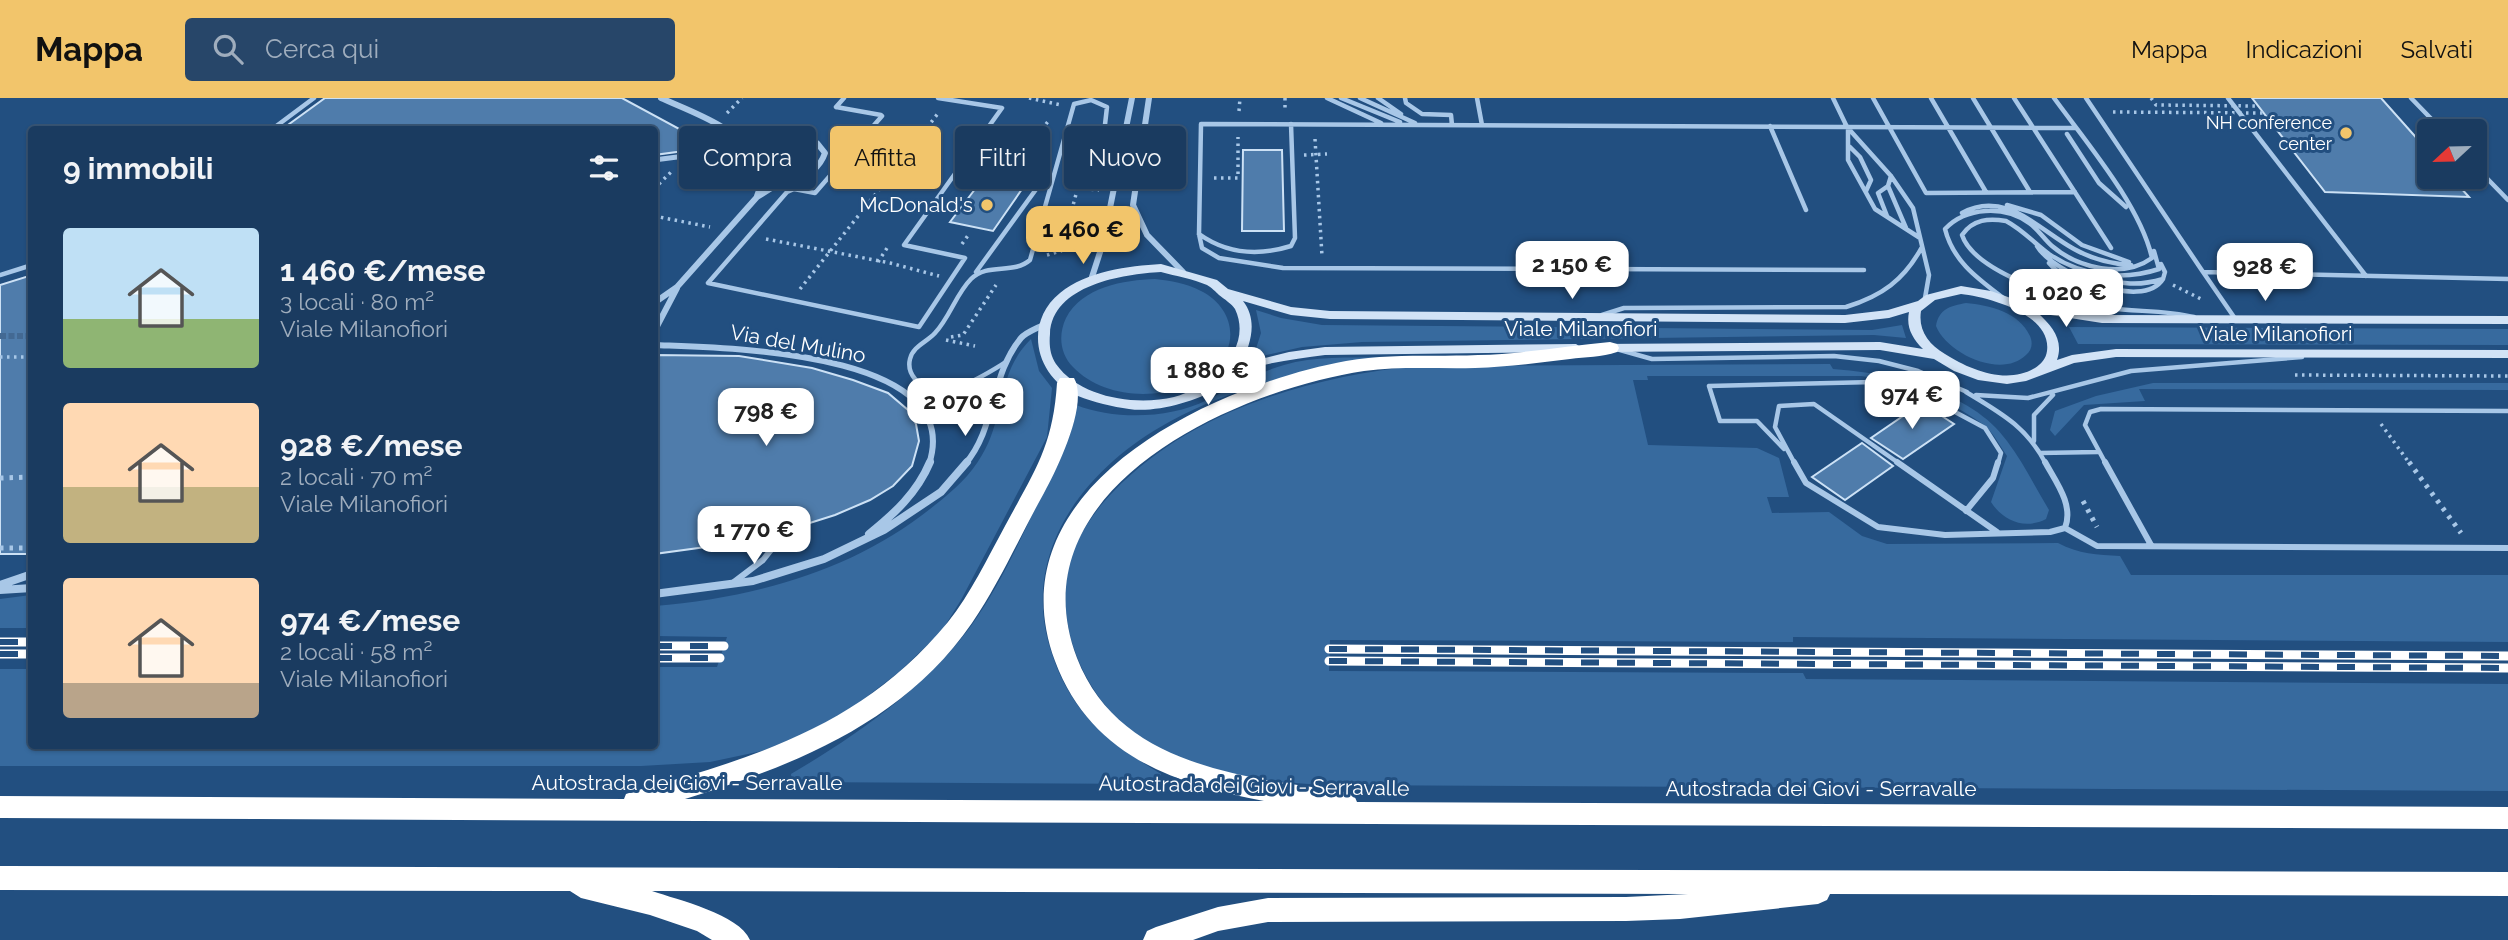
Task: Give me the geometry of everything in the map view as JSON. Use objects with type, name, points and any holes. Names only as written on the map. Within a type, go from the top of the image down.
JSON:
[{"type":"highway","points":[[1420,814],[1209,779],[1171,767],[1133,746],[1104,721],[1084,697],[1071,674],[1058,638],[1053,604],[1054,579],[1063,550],[1082,514],[1102,487],[1133,458],[1170,432],[1252,394],[1332,370],[1408,361],[1488,361],[1610,348]]},
{"type":"highway","points":[[609,809],[730,776],[802,750],[842,728],[906,682],[956,627],[1000,556],[1056,447],[1064,422],[1067,383]]},
{"type":"highway","name":"Autostrada dei Giovi - Serravalle","points":[[0,807],[2508,818]]},
{"type":"highway","points":[[0,878],[2508,884]]},
{"type":"highway","points":[[548,878],[650,903],[704,921],[737,940]]},
{"type":"highway","points":[[1156,940],[1218,919],[1268,910],[1626,909],[1720,903],[1890,886],[1996,882]]},
{"type":"main road","name":"Viale Milanofiori","points":[[1136,268],[1183,271],[1213,283],[1227,293],[1245,318],[1248,331],[1241,358],[1231,371],[1209,388],[1184,399],[1157,404],[1111,402],[1067,383],[1045,357],[1043,345],[1046,323],[1061,299],[1091,280],[1136,268]]},
{"type":"main road","points":[[1961,290],[2005,299],[2036,317],[2049,331],[2054,345],[2053,358],[2046,369],[2029,377],[2006,380],[1980,377],[1955,368],[1933,355],[1918,338],[1912,320],[1922,302],[1941,292],[1961,290]]},
{"type":"main road","name":"Viale Milanofiori","points":[[1227,293],[1291,310],[1330,315],[1845,319],[1878,316],[1922,302]]},
{"type":"main road","name":"Viale Milanofiori","points":[[2020,306],[2102,319],[2508,320]]},
{"type":"main road","name":"Viale Milanofiori","points":[[1231,371],[1289,356],[1325,351],[1880,346],[1933,355]]},
{"type":"main road","name":"Viale Milanofiori","points":[[2046,369],[2071,359],[2116,353],[2508,354]]},
{"type":"main road","points":[[2444,353],[2508,362]]},
{"type":"street","points":[[661,98],[716,126]]},
{"type":"street","points":[[1126,126],[1132,98]]},
{"type":"street","name":"Viale Milanofiori","points":[[1149,98],[1133,205],[1147,235],[1183,271]]},
{"type":"street","points":[[816,144],[825,153],[824,159],[816,169]]},
{"type":"street","points":[[658,159],[679,157]]},
{"type":"street","points":[[757,197],[760,189]]},
{"type":"street","points":[[658,300],[677,287],[757,197],[770,189]]},
{"type":"street","points":[[1091,280],[1103,243],[1114,189]]},
{"type":"street","points":[[658,324],[677,287]]},
{"type":"street","points":[[658,594],[727,586],[796,569],[884,530],[941,492],[973,456],[989,417],[996,383],[1022,336],[1046,323]]},
{"type":"street","name":"Via del Mulino","points":[[658,345],[743,349],[850,368],[886,379],[912,396],[922,410],[934,443],[932,462],[892,516],[855,545]]},
{"type":"street","points":[[0,588],[28,576]]},
{"type":"street","points":[[0,588],[28,588]]},
{"type":"lane","points":[[276,126],[314,98]]},
{"type":"lane","points":[[844,98],[836,107],[882,116],[815,193],[794,190],[787,192],[708,283],[919,327],[965,258],[904,246],[1002,108],[938,98]]},
{"type":"lane","points":[[1327,98],[1384,124]]},
{"type":"lane","points":[[1341,98],[1405,124]]},
{"type":"lane","points":[[1360,98],[1418,125]]},
{"type":"lane","points":[[1378,98],[1410,122]]},
{"type":"lane","points":[[1405,98],[1406,103],[1422,114],[1451,115],[1452,125]]},
{"type":"lane","points":[[1477,98],[1482,125]]},
{"type":"lane","points":[[1833,98],[1847,127],[1891,176],[1913,208],[1929,275],[1922,302]]},
{"type":"lane","points":[[1873,98],[1926,193],[2075,192]]},
{"type":"lane","points":[[1931,98],[1986,192]]},
{"type":"lane","points":[[1973,98],[2030,192]]},
{"type":"lane","points":[[2014,98],[2111,248]]},
{"type":"lane","points":[[2032,237],[2055,271],[2078,285],[2099,290],[2143,291],[2156,288],[2163,279],[2165,272],[2129,208],[2054,98]]},
{"type":"lane","points":[[2086,98],[2236,320]]},
{"type":"lane","points":[[2228,98],[2366,276]]},
{"type":"lane","points":[[2411,98],[2431,119]]},
{"type":"lane","points":[[1066,126],[1074,104],[1089,99],[1098,100],[1107,107],[1104,126]]},
{"type":"lane","points":[[1864,270],[1323,268],[1273,267],[1219,258],[1202,248],[1199,234],[1201,124],[2075,128]]},
{"type":"lane","points":[[1199,234],[1218,247],[1235,251],[1267,251],[1291,246],[1296,238],[1291,124]]},
{"type":"lane","points":[[1770,126],[1805,210]]},
{"type":"lane","points":[[1847,127],[1850,147],[1848,160],[1875,209],[1920,238]]},
{"type":"lane","points":[[2067,134],[2098,184],[2107,194],[2129,208]]},
{"type":"lane","points":[[970,281],[986,269],[1022,266],[1028,263],[1064,135]]},
{"type":"lane","points":[[1850,147],[1860,157],[1871,180],[1866,191]]},
{"type":"lane","points":[[1891,176],[1888,187],[1906,228]]},
{"type":"lane","points":[[2487,178],[2508,200]]},
{"type":"lane","points":[[1009,360],[975,381],[952,388],[936,389],[923,385],[910,373],[909,358],[937,331],[1037,188],[1052,180]]},
{"type":"lane","points":[[1887,216],[1878,193],[1888,187]]},
{"type":"lane","points":[[2005,299],[1961,264],[1952,251],[1945,229],[1951,220],[1968,209],[1987,206],[2010,208],[2029,215],[2060,241],[2096,260],[2112,264],[2145,265]]},
{"type":"lane","points":[[1951,220],[1966,214],[1989,211],[2011,214],[2028,223],[2057,250],[2100,268],[2121,269],[2145,265],[2152,258],[2152,248]]},
{"type":"lane","points":[[2163,279],[2148,285],[2123,285],[2059,260],[2018,226],[2003,220],[1979,220],[1965,228],[1962,235],[1964,242],[1976,256],[1989,265],[2089,304],[2123,310],[2162,309],[2204,320]]},
{"type":"lane","points":[[1594,318],[1624,308],[1846,307],[1868,301],[1891,288],[1910,270],[1922,247]]},
{"type":"lane","points":[[2091,273],[2142,277],[2159,269],[2159,261]]},
{"type":"lane","points":[[0,275],[28,266]]},
{"type":"lane","points":[[2203,272],[2508,279]]},
{"type":"lane","points":[[1610,348],[1652,359],[1834,356],[1879,361],[1918,371],[1966,392],[2006,416],[2034,441],[2067,504],[2069,518],[2065,528]]},
{"type":"lane","points":[[1966,392],[2006,398],[2028,398],[2131,371],[2349,353]]},
{"type":"lane","points":[[1791,456],[1757,421],[1720,421],[1709,386],[1874,382],[1912,389],[1984,428],[2000,453],[1993,478],[1966,511]]},
{"type":"lane","points":[[2034,441],[2034,415],[2054,393]]},
{"type":"lane","points":[[1997,532],[1814,404],[1779,406],[1775,427],[1806,483],[1878,527],[1945,535],[2050,532],[2065,528],[2097,546],[2508,548]]},
{"type":"lane","points":[[2151,545],[2085,425],[2090,412],[2101,409],[2508,411]]},
{"type":"lane","points":[[2040,453],[2098,452]]},
{"type":"lane","points":[[727,586],[763,561],[786,531]]},
{"type":"path","points":[[1029,98],[1060,106],[1066,100]]},
{"type":"path","points":[[2151,98],[2156,104],[2258,106]]},
{"type":"path","points":[[929,126],[949,100]]},
{"type":"path","points":[[2113,111],[2264,113]]},
{"type":"path","points":[[1046,124],[1050,119]]},
{"type":"path","points":[[1315,124],[1323,268]]},
{"type":"path","points":[[791,300],[880,189]]},
{"type":"path","points":[[1097,201],[1100,189]]},
{"type":"path","points":[[1088,245],[1092,226]]},
{"type":"path","points":[[1064,237],[1090,238]]},
{"type":"path","points":[[2163,279],[2212,304]]},
{"type":"path","points":[[975,346],[941,339],[963,335],[996,285]]},
{"type":"path","points":[[0,357],[28,357]]},
{"type":"path","points":[[2288,374],[2508,376]]},
{"type":"path","points":[[2371,411],[2472,547]]},
{"type":"path","points":[[0,478],[28,477]]},
{"type":"path","points":[[0,548],[28,548]]},
{"type":"shaded area","points":[[1155,279],[1195,288],[1220,306],[1230,327],[1228,349],[1223,359],[1199,380],[1182,388],[1163,392],[1123,392],[1087,379],[1073,367],[1063,350],[1063,324],[1073,307],[1093,292],[1105,287]]},
{"type":"shaded area","points":[[1966,303],[2003,311],[2019,321],[2031,339],[2028,353],[2016,362],[1990,364],[1963,354],[1951,346],[1936,326],[1937,320],[1946,309]]},
{"type":"shaded area","points":[[1256,310],[1281,318],[1322,325],[1872,330],[1902,325],[1906,338],[1874,335],[1362,342],[1302,347],[1253,358],[1261,333]]},
{"type":"shaded area","points":[[2069,327],[2508,329],[2508,345],[2078,344]]},
{"type":"shaded area","points":[[1031,339],[1039,371],[1052,388],[1047,437],[961,600],[941,632],[899,672],[856,705],[809,732],[762,751],[710,762],[641,766],[0,766],[0,669],[28,669],[28,749],[658,749],[658,667],[717,667],[727,637],[658,636],[658,606],[730,596],[803,577],[872,547],[904,528],[955,488],[978,462],[989,441],[1006,381],[1020,352]]},
{"type":"shaded area","points":[[1381,357],[1272,381],[1194,409],[1138,441],[1111,463],[1086,489],[1066,517],[1052,547],[1044,580],[1043,615],[1054,660],[1070,693],[1086,716],[1121,748],[1161,774],[1157,784],[792,782],[791,774],[865,726],[911,690],[953,649],[971,626],[1006,569],[1054,471],[1065,446],[1076,405],[1125,415],[1159,414],[1192,406],[1254,376],[1295,362]]},
{"type":"shaded area","points":[[1830,364],[1833,369],[1904,380],[1952,397],[1973,409],[1992,424],[2013,449],[2049,510],[2046,519],[2030,524],[2015,522],[1996,509],[1991,502],[2007,456],[1984,425],[1941,400],[1909,387],[1861,376],[1647,376],[1648,380],[1633,380],[1648,445],[1757,448],[1779,458],[1789,497],[1767,497],[1772,513],[1829,512],[1862,536],[1887,544],[2058,543],[2073,550],[2120,556],[2131,575],[2508,575],[2508,642],[1793,637],[1793,642],[1330,640],[1329,671],[1803,673],[1806,679],[2508,684],[2508,791],[1327,785],[1283,782],[1240,776],[1198,765],[1177,758],[1135,734],[1115,716],[1098,695],[1074,648],[1067,622],[1065,595],[1068,569],[1079,538],[1099,508],[1144,464],[1178,440],[1215,419],[1253,403],[1334,379],[1417,366]]},
{"type":"shaded area","points":[[2153,383],[2508,383],[2508,390],[2139,389],[2145,401],[2084,405],[2055,436],[2050,430],[2055,411],[2096,396]]},
{"type":"shaded area","points":[[28,595],[28,628],[0,628],[0,599]]},
{"type":"building","points":[[325,98],[622,98],[679,129],[679,152],[658,154],[658,126],[286,126]]},
{"type":"building","name":"NH conference center","points":[[2252,98],[2381,98],[2417,138],[2417,189],[2462,189],[2469,197],[2325,192]]},
{"type":"building","points":[[1243,150],[1282,150],[1284,231],[1242,231]]},
{"type":"building","points":[[975,189],[1022,189],[993,231],[950,222]]},
{"type":"building","points":[[28,276],[28,554],[0,554],[0,285]]},
{"type":"building","points":[[658,355],[739,356],[812,368],[888,393],[908,410],[916,424],[919,441],[912,466],[893,486],[870,500],[835,515],[791,529],[785,526],[777,533],[728,544],[658,553]]},
{"type":"building","points":[[1922,403],[1954,424],[1903,459],[1871,438]]},
{"type":"building","points":[[1862,443],[1893,466],[1845,500],[1812,477]]},
{"type":"tunnel","points":[[0,336],[28,336]]},
{"type":"railway","points":[[0,642],[28,642]]},
{"type":"railway","points":[[658,646],[724,646]]},
{"type":"railway","points":[[1329,649],[2508,656]]},
{"type":"railway","points":[[0,654],[28,654]]},
{"type":"railway","points":[[658,658],[720,658]]},
{"type":"railway","points":[[1329,661],[2508,668]]},
{"type":"place","name":"NH conference center","points":[[2346,133]]},
{"type":"place","name":"McDonald's","points":[[987,205]]}]
